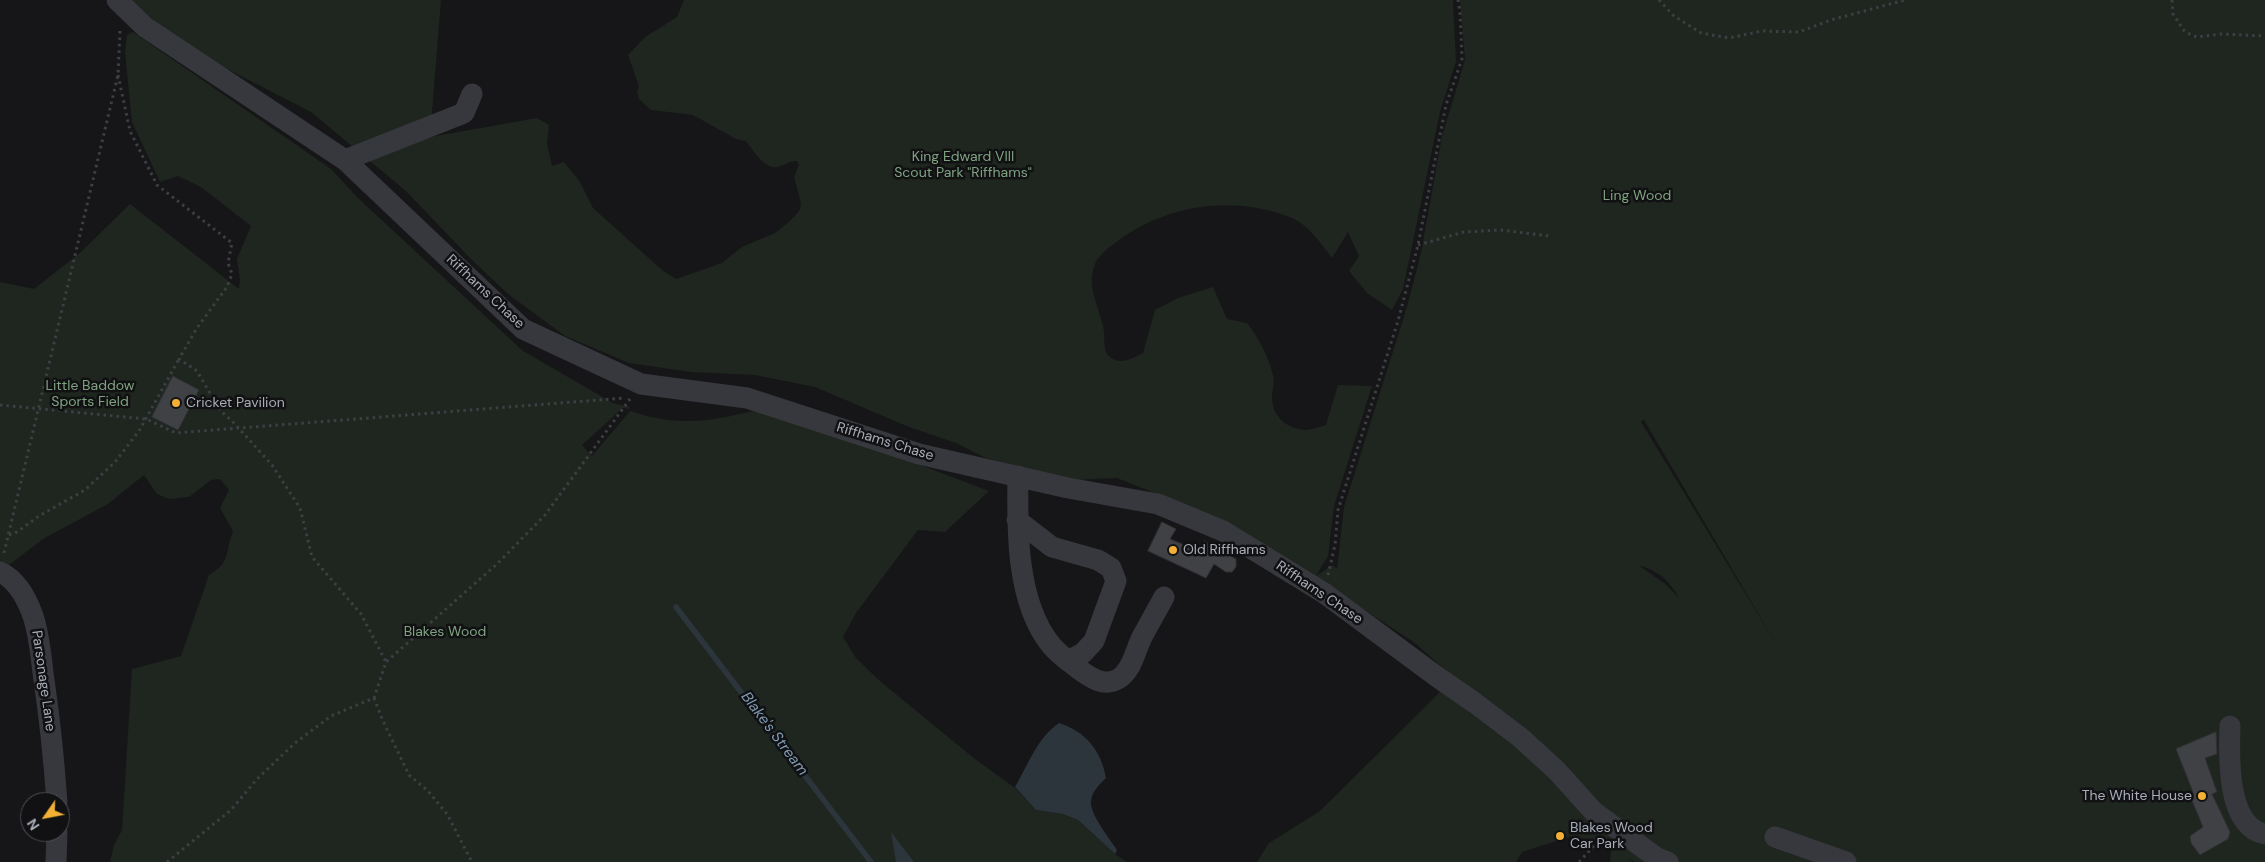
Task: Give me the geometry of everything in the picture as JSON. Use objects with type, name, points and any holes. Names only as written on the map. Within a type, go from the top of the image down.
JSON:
[{"type":"street","name":"Riffhams Chase","points":[[119,3],[145,27],[344,160],[523,329],[641,384],[748,398],[919,454],[1068,488],[1158,504],[1223,531],[1324,593],[1521,738],[1557,770],[1594,812],[1657,858],[1668,862]]},
{"type":"street","points":[[344,160],[464,113],[472,94]]},
{"type":"street","points":[[1018,476],[1017,520],[1021,566],[1027,591],[1038,622],[1051,645],[1068,661],[1090,678],[1106,683],[1118,680],[1128,670],[1142,636],[1164,597]]},
{"type":"street","points":[[1017,520],[1052,547],[1098,560],[1111,568],[1116,581],[1094,641],[1083,653],[1068,661]]},
{"type":"street","name":"Parsonage Lane","points":[[1,566],[25,597],[39,640],[54,750],[56,792]]},
{"type":"street","points":[[2230,726],[2228,768],[2232,785],[2244,819],[2249,827],[2265,834]]},
{"type":"street","points":[[1775,837],[1846,862]]},
{"type":"street","points":[[56,862],[57,842]]},
{"type":"path","points":[[1324,593],[1336,545],[1338,510],[1398,321],[1418,245],[1446,106],[1462,59],[1458,0]]},
{"type":"path","points":[[1659,0],[1674,16],[1701,33],[1728,38],[1762,31],[1799,32],[1831,20],[1905,0]]},
{"type":"path","points":[[2172,0],[2173,14],[2185,32],[2197,37],[2222,34],[2265,36]]},
{"type":"path","points":[[1,566],[118,75],[119,3]]},
{"type":"path","points":[[8,535],[17,532],[39,516],[85,490],[115,462],[139,431],[179,358],[197,328],[226,287],[232,274],[228,263],[232,243],[157,186],[130,131],[118,75]]},
{"type":"path","points":[[1418,245],[1464,232],[1501,230],[1549,236]]},
{"type":"path","points":[[179,358],[197,371],[220,410],[272,465],[300,508],[312,556],[361,614],[386,662]]},
{"type":"path","points":[[0,405],[146,419],[176,433],[632,397],[545,515],[497,564],[386,662],[374,698],[409,774],[428,791],[447,814],[472,862]]},
{"type":"path","points":[[168,862],[230,810],[257,779],[295,742],[331,716],[374,698]]},
{"type":"path","points":[[1579,862],[1589,849],[1614,826]]},
{"type":"green space","points":[[131,0],[441,0],[430,137],[537,118],[549,125],[547,144],[552,166],[564,162],[580,182],[593,208],[662,270],[676,279],[722,263],[742,247],[775,233],[800,210],[801,203],[794,177],[799,165],[797,161],[772,167],[759,158],[746,141],[736,139],[693,115],[651,110],[639,99],[637,92],[639,86],[628,55],[645,37],[677,17],[684,0],[1453,0],[1456,61],[1440,112],[1403,289],[1392,310],[1367,293],[1349,271],[1359,256],[1348,232],[1332,258],[1314,235],[1298,221],[1270,211],[1248,207],[1225,205],[1203,207],[1159,218],[1138,228],[1109,248],[1097,260],[1093,272],[1092,287],[1104,330],[1106,351],[1115,360],[1127,360],[1143,353],[1155,310],[1178,298],[1213,287],[1227,319],[1247,323],[1263,348],[1273,375],[1272,397],[1274,410],[1286,424],[1304,430],[1326,425],[1338,385],[1372,386],[1334,506],[1328,556],[1316,576],[1332,565],[1337,569],[1344,507],[1407,307],[1421,253],[1442,136],[1465,60],[1460,0],[2265,0],[2265,862],[1635,862],[1627,858],[1633,862],[1610,862],[1611,850],[1572,836],[1522,852],[1516,862],[1257,862],[1269,843],[1320,811],[1437,695],[1452,676],[1415,643],[1314,577],[1260,546],[1244,532],[1212,516],[1117,478],[1072,480],[986,458],[956,443],[909,427],[815,387],[755,375],[691,372],[629,363],[565,336],[508,294],[470,258],[406,191],[311,112],[206,58],[162,28]],"holes":[[[1644,420],[1778,647],[1641,422]],[[1638,565],[1652,570],[1663,577],[1672,586],[1679,598],[1664,583]]]},
{"type":"green space","name":"Blakes Wood","points":[[133,32],[331,169],[359,199],[523,351],[613,403],[630,407],[629,409],[623,408],[582,445],[592,456],[630,411],[666,420],[701,421],[756,411],[775,410],[989,491],[945,532],[918,530],[856,613],[843,637],[856,658],[881,682],[975,759],[1015,788],[1036,810],[1063,814],[1078,820],[1115,854],[1127,862],[110,862],[114,845],[122,830],[132,669],[181,656],[209,575],[221,566],[226,556],[233,531],[220,508],[229,490],[220,479],[211,480],[189,497],[169,499],[157,494],[144,475],[108,504],[43,539],[5,568],[0,566],[0,282],[34,289],[81,252],[130,204],[239,289],[240,280],[237,259],[251,226],[201,187],[178,176],[160,182],[132,122],[125,52],[127,35]]},
{"type":"shaded area","points":[[1059,723],[1077,731],[1091,743],[1104,768],[1106,778],[1093,794],[1091,806],[1105,833],[1117,850],[1115,854],[1078,820],[1063,814],[1036,810],[1015,787],[1039,744],[1051,729]]},
{"type":"shaded area","points":[[891,832],[914,862],[896,862]]},
{"type":"building","name":"Cricket Pavilion","points":[[173,376],[199,390],[178,430],[152,417]]},
{"type":"building","name":"Old Riffhams","points":[[1162,522],[1176,529],[1170,539],[1199,551],[1204,541],[1236,559],[1236,567],[1232,572],[1226,572],[1214,564],[1206,578],[1148,551]]},
{"type":"building","name":"The White House","points":[[2216,732],[2217,754],[2205,758],[2217,792],[2212,794],[2230,832],[2228,839],[2200,855],[2191,843],[2190,836],[2203,827],[2191,798],[2193,792],[2176,749]]},
{"type":"waterway","name":"Blake's Stream","points":[[676,607],[871,862]]},
{"type":"place","name":"Cricket Pavilion","points":[[176,403]]},
{"type":"place","name":"Old Riffhams","points":[[1173,550]]},
{"type":"place","name":"The White House","points":[[2202,796]]},
{"type":"place","name":"Blakes Wood Car Park","points":[[1560,836]]},
{"type":"park label","name":"King Edward VIII Scout Park \"Riffhams\"","points":[[963,166]]},
{"type":"park label","name":"Ling Wood","points":[[1637,196]]},
{"type":"park label","name":"Little Baddow Sports Field","points":[[90,394]]}]
